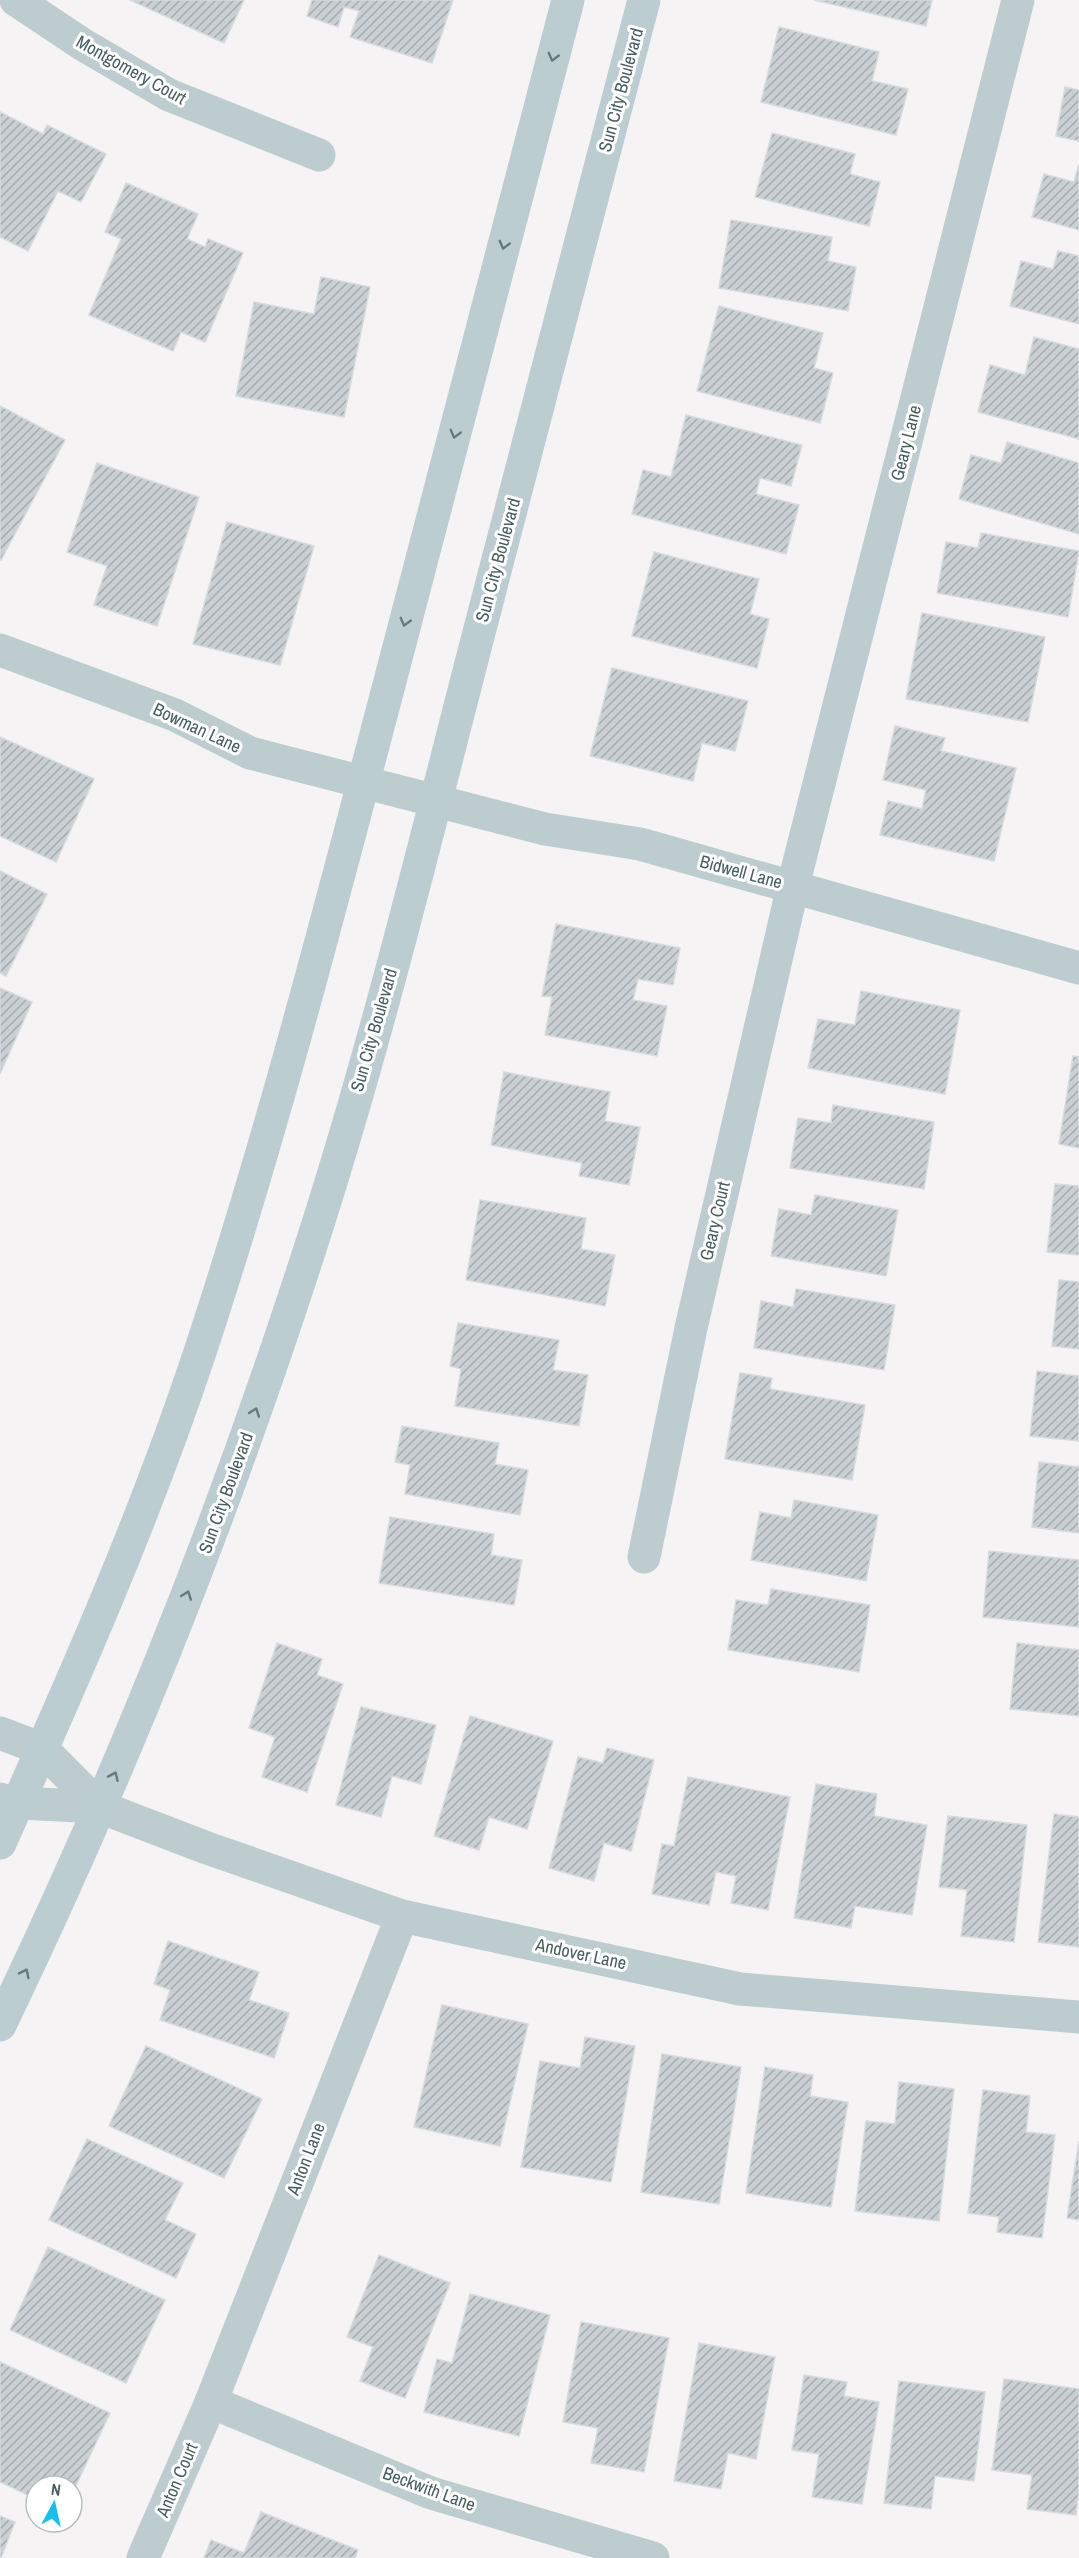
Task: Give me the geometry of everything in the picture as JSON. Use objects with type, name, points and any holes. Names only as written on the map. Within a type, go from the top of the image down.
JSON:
[{"type":"street","name":"Montgomery Court","points":[[16,0],[82,44],[169,95],[319,155]]},
{"type":"street","points":[[0,1843],[9,1801],[42,1749],[147,1499],[200,1352],[290,1058],[568,0]]},
{"type":"street","name":"Sun City Boulevard","points":[[0,2025],[148,1699],[214,1526],[317,1227],[379,1014],[644,0]]},
{"type":"street","name":"Geary Lane","points":[[793,886],[1018,0]]},
{"type":"street","name":"Bowman Lane","points":[[0,650],[175,715],[250,753],[399,791]]},
{"type":"street","name":"Bidwell Lane","points":[[399,791],[545,829],[640,844],[1079,968]]},
{"type":"street","name":"Geary Court","points":[[644,1557],[699,1293],[793,886]]},
{"type":"street","points":[[0,1733],[42,1749],[100,1807]]},
{"type":"street","points":[[9,1801],[100,1807]]},
{"type":"street","name":"Andover Lane","points":[[100,1807],[207,1848],[402,1916],[740,1989],[1079,2017]]},
{"type":"street","name":"Anton Lane","points":[[210,2402],[402,1916]]},
{"type":"street","name":"Anton Court","points":[[143,2558],[210,2402]]},
{"type":"street","name":"Beckwith Lane","points":[[210,2402],[430,2493],[653,2558]]},
{"type":"building","points":[[130,0],[244,0],[224,43]]},
{"type":"building","points":[[312,0],[453,0],[432,63],[350,37],[359,11],[344,7],[338,27],[307,16]]},
{"type":"building","points":[[814,0],[932,0],[926,26]]},
{"type":"building","points":[[779,27],[879,52],[872,81],[908,89],[896,135],[761,102]]},
{"type":"building","points":[[1065,87],[1079,90],[1079,141],[1056,136]]},
{"type":"building","points":[[0,112],[43,134],[47,125],[106,154],[81,202],[58,191],[28,251],[0,237]]},
{"type":"building","points":[[772,133],[855,154],[850,174],[880,182],[869,226],[755,197]]},
{"type":"building","points":[[1079,164],[1079,230],[1032,217],[1044,174],[1074,182]]},
{"type":"building","points":[[126,183],[198,214],[187,239],[205,247],[208,239],[243,253],[205,342],[181,332],[173,351],[89,315],[121,239],[105,232]]},
{"type":"building","points":[[731,220],[832,237],[828,261],[856,267],[848,311],[719,288]]},
{"type":"building","points":[[1058,251],[1079,256],[1079,324],[1010,306],[1021,261],[1053,269]]},
{"type":"building","points":[[321,277],[370,287],[344,417],[236,396],[254,302],[314,314]]},
{"type":"building","points":[[719,306],[823,333],[814,368],[833,373],[820,423],[697,391]]},
{"type":"building","points":[[1034,337],[1079,349],[1079,439],[978,412],[990,365],[1025,375]]},
{"type":"building","points":[[0,406],[65,440],[1,560],[0,560]]},
{"type":"building","points":[[686,415],[802,445],[791,486],[760,478],[756,494],[799,505],[786,554],[632,514],[643,470],[671,477]]},
{"type":"building","points":[[1007,442],[1079,463],[1079,534],[959,499],[971,455],[1001,463]]},
{"type":"building","points":[[97,463],[199,497],[157,626],[94,605],[107,566],[67,552]]},
{"type":"building","points":[[227,522],[314,546],[280,665],[193,644]]},
{"type":"building","points":[[981,533],[1079,551],[1068,617],[937,593],[946,542],[978,548]]},
{"type":"building","points":[[654,552],[759,579],[750,614],[769,619],[757,668],[632,636]]},
{"type":"building","points":[[922,613],[1045,637],[1028,722],[906,699]]},
{"type":"building","points":[[612,668],[748,701],[735,751],[702,743],[693,781],[590,756]]},
{"type":"building","points":[[895,726],[945,738],[941,751],[1016,768],[994,861],[880,835],[888,801],[922,809],[926,790],[883,780]]},
{"type":"building","points":[[0,737],[94,779],[56,862],[0,836]]},
{"type":"building","points":[[0,871],[47,894],[6,976],[0,973]]},
{"type":"building","points":[[556,924],[680,948],[673,985],[638,979],[633,1000],[667,1006],[657,1056],[545,1035],[552,997],[542,996]]},
{"type":"building","points":[[0,988],[32,1002],[0,1074]]},
{"type":"building","points":[[861,991],[960,1010],[945,1094],[808,1068],[818,1019],[855,1025]]},
{"type":"building","points":[[1073,1056],[1079,1057],[1079,1148],[1059,1144]]},
{"type":"building","points":[[504,1072],[610,1092],[605,1121],[640,1127],[629,1185],[579,1176],[582,1163],[491,1145]]},
{"type":"building","points":[[833,1105],[934,1122],[924,1189],[790,1168],[798,1118],[831,1123]]},
{"type":"building","points":[[1055,1184],[1079,1186],[1079,1255],[1047,1252]]},
{"type":"building","points":[[815,1195],[898,1210],[886,1276],[771,1256],[779,1209],[811,1215]]},
{"type":"building","points":[[480,1200],[586,1218],[581,1249],[615,1255],[605,1306],[466,1280]]},
{"type":"building","points":[[1059,1280],[1079,1282],[1079,1349],[1052,1346]]},
{"type":"building","points":[[796,1289],[895,1305],[884,1370],[754,1348],[761,1301],[793,1307]]},
{"type":"building","points":[[458,1323],[559,1340],[553,1370],[588,1375],[579,1426],[455,1406],[461,1369],[450,1366]]},
{"type":"building","points":[[1037,1371],[1079,1376],[1079,1441],[1030,1436]]},
{"type":"building","points":[[740,1373],[772,1378],[770,1389],[865,1405],[852,1480],[725,1459]]},
{"type":"building","points":[[402,1426],[499,1443],[495,1464],[528,1470],[520,1515],[405,1494],[410,1465],[395,1462]]},
{"type":"building","points":[[1039,1462],[1079,1467],[1079,1533],[1032,1527]]},
{"type":"building","points":[[794,1500],[878,1515],[866,1581],[751,1560],[760,1512],[791,1518]]},
{"type":"building","points":[[390,1517],[494,1534],[491,1555],[522,1560],[514,1605],[379,1583]]},
{"type":"building","points":[[989,1551],[1079,1560],[1079,1627],[983,1617]]},
{"type":"building","points":[[771,1589],[870,1605],[859,1672],[728,1650],[736,1600],[768,1605]]},
{"type":"building","points":[[277,1643],[322,1659],[317,1675],[343,1684],[307,1792],[262,1777],[275,1737],[249,1728]]},
{"type":"building","points":[[1017,1643],[1079,1650],[1079,1716],[1010,1709]]},
{"type":"building","points":[[361,1707],[436,1725],[421,1784],[392,1776],[381,1817],[336,1805]]},
{"type":"building","points":[[470,1716],[553,1741],[527,1829],[489,1817],[479,1850],[434,1836]]},
{"type":"building","points":[[607,1748],[654,1760],[631,1851],[604,1843],[594,1881],[549,1868],[578,1757],[603,1763]]},
{"type":"building","points":[[688,1777],[790,1797],[768,1910],[731,1903],[736,1876],[716,1872],[709,1905],[652,1894],[662,1844],[674,1846]]},
{"type":"building","points":[[816,1784],[877,1794],[874,1816],[927,1825],[912,1915],[855,1906],[851,1928],[794,1918]]},
{"type":"building","points":[[1054,1814],[1079,1817],[1079,1947],[1038,1942]]},
{"type":"building","points":[[948,1816],[1027,1825],[1014,1942],[961,1936],[967,1890],[939,1887]]},
{"type":"building","points":[[168,1941],[259,1972],[249,2000],[289,2013],[274,2058],[160,2020],[170,1990],[154,1984]]},
{"type":"building","points":[[442,2005],[528,2024],[500,2146],[414,2127]]},
{"type":"building","points":[[585,2037],[635,2046],[611,2182],[521,2167],[540,2061],[580,2068]]},
{"type":"building","points":[[146,2046],[262,2099],[224,2178],[109,2126]]},
{"type":"building","points":[[662,2054],[741,2067],[719,2204],[641,2192]]},
{"type":"building","points":[[765,2067],[813,2075],[810,2096],[848,2102],[831,2207],[746,2193]]},
{"type":"building","points":[[899,2082],[954,2089],[939,2221],[855,2211],[866,2121],[895,2124]]},
{"type":"building","points":[[983,2090],[1030,2096],[1026,2132],[1055,2135],[1042,2238],[997,2232],[999,2217],[968,2213]]},
{"type":"building","points":[[87,2139],[183,2183],[165,2220],[196,2234],[176,2278],[49,2220]]},
{"type":"building","points":[[1079,2141],[1079,2220],[1067,2218]]},
{"type":"building","points":[[48,2247],[165,2300],[126,2383],[10,2330]]},
{"type":"building","points":[[379,2255],[450,2283],[405,2398],[360,2381],[373,2347],[347,2337]]},
{"type":"building","points":[[470,2294],[550,2315],[519,2436],[424,2412],[437,2359],[452,2363]]},
{"type":"building","points":[[581,2322],[669,2338],[644,2472],[591,2463],[598,2428],[563,2422]]},
{"type":"building","points":[[699,2343],[775,2357],[756,2459],[728,2453],[721,2489],[674,2481]]},
{"type":"building","points":[[0,2362],[110,2413],[81,2474],[24,2474],[24,2493],[0,2482]]},
{"type":"building","points":[[804,2375],[847,2382],[844,2396],[879,2402],[862,2504],[812,2497],[819,2454],[792,2450]]},
{"type":"building","points":[[1004,2379],[1079,2389],[1079,2490],[1076,2515],[1027,2509],[1032,2475],[992,2470]]},
{"type":"building","points":[[899,2381],[985,2392],[974,2481],[935,2476],[931,2509],[884,2503]]},
{"type":"building","points":[[261,2512],[358,2550],[355,2558],[204,2558],[211,2540],[244,2553]]},
{"type":"building","points":[[0,2516],[15,2522],[1,2558],[0,2558]]}]
